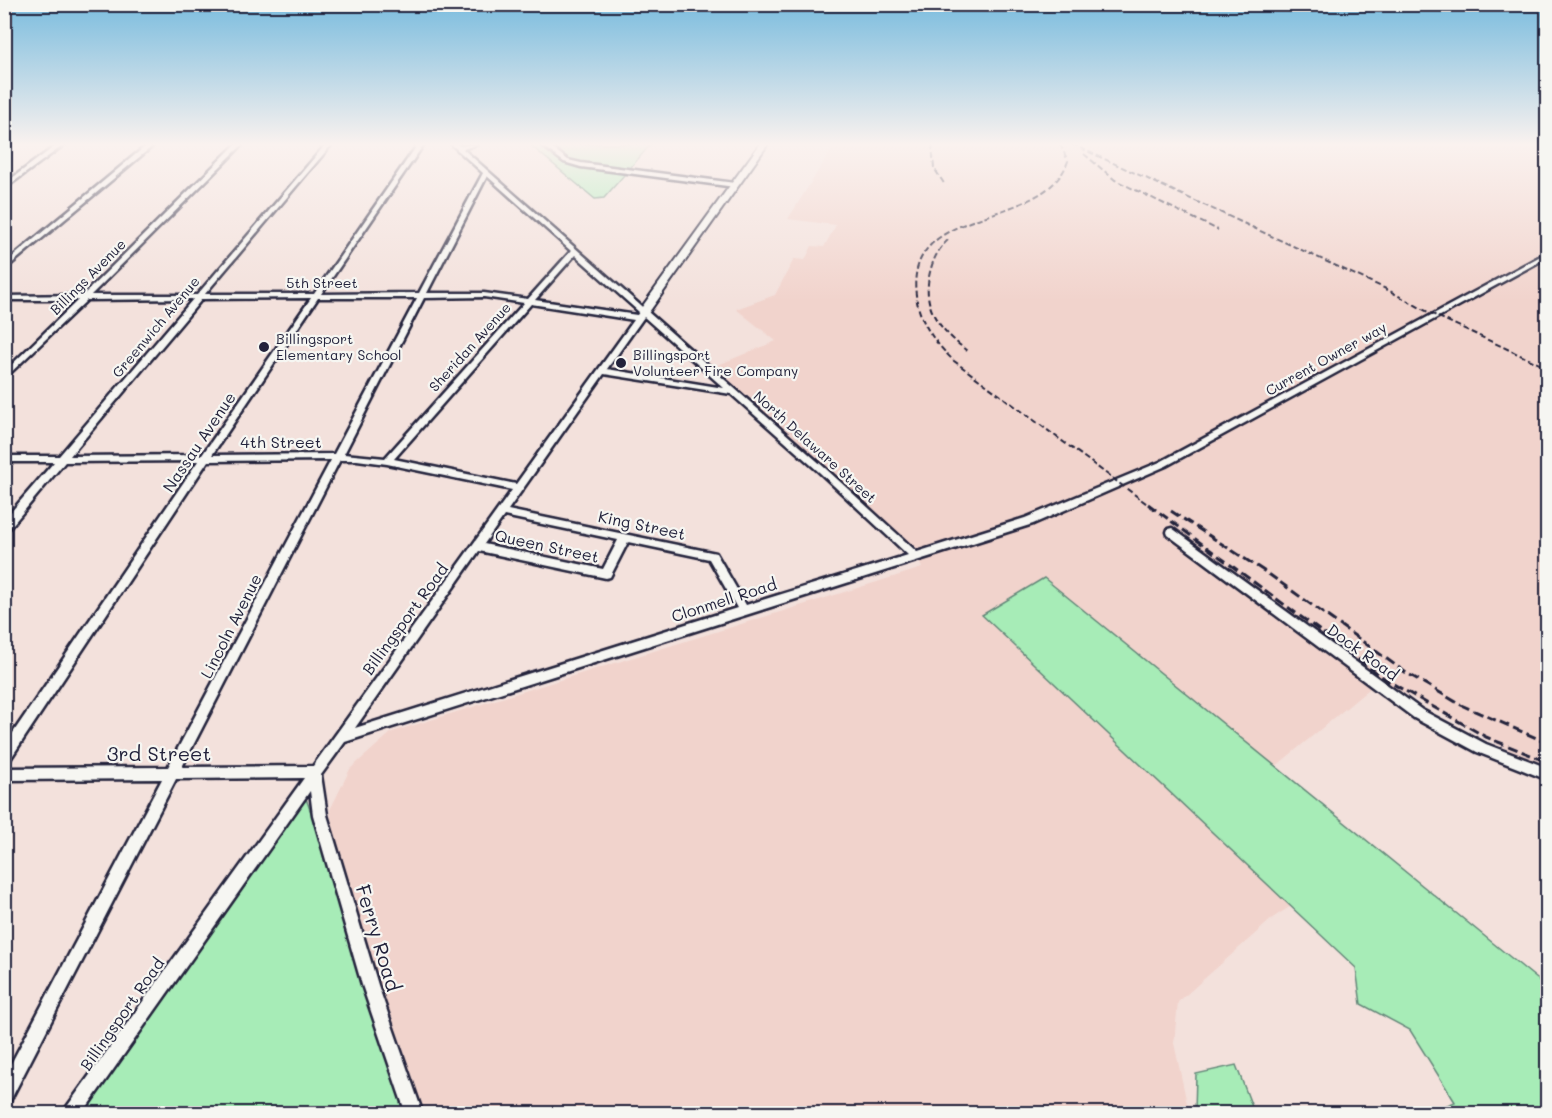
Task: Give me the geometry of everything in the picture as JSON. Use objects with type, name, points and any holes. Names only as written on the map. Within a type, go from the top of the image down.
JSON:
[{"type":"street","points":[[4,268],[90,196]]},
{"type":"street","name":"Billings Avenue","points":[[4,377],[187,196]]},
{"type":"street","name":"Greenwich Avenue","points":[[4,527],[285,196]]},
{"type":"street","name":"Nassau Avenue","points":[[4,758],[385,196]]},
{"type":"street","name":"Lincoln Avenue","points":[[4,1095],[473,196]]},
{"type":"street","name":"North Delaware Street","points":[[513,196],[641,315],[734,392],[915,556]]},
{"type":"street","name":"Billingsport Road","points":[[72,1113],[727,196]]},
{"type":"street","name":"Sheridan Avenue","points":[[387,460],[574,252]]},
{"type":"street","name":"Current Owner way","points":[[1116,485],[1164,464],[1548,254]]},
{"type":"street","name":"5th Street","points":[[4,298],[484,295],[641,315]]},
{"type":"street","points":[[601,371],[734,392]]},
{"type":"street","name":"4th Street","points":[[4,459],[337,457],[387,460],[519,488]]},
{"type":"street","name":"Clonmell Road","points":[[339,738],[1029,521],[1116,485]]},
{"type":"street","name":"King Street","points":[[502,512],[712,556],[744,611]]},
{"type":"street","name":"Dock Road","points":[[1172,532],[1418,714],[1500,759],[1548,774]]},
{"type":"street","name":"Queen Street","points":[[478,547],[606,574],[624,539]]},
{"type":"street","name":"3rd Street","points":[[4,774],[314,772]]},
{"type":"street","name":"Ferry Road","points":[[314,772],[320,815],[370,985],[415,1113]]},
{"type":"shaded area","points":[[802,196],[1547,196],[1547,764],[1521,757],[1380,680],[1275,767],[1044,578],[982,615],[1291,906],[1274,917],[1178,1002],[1174,1043],[1189,1113],[408,1113],[341,897],[330,810],[350,769],[392,732],[922,568],[918,559],[706,370],[776,341],[736,309],[775,295],[794,259],[805,260],[812,246],[824,247],[836,225],[788,219]]},
{"type":"green space","points":[[592,196],[606,196],[604,198],[595,199]]},
{"type":"green space","points":[[1044,578],[1547,987],[1547,1113],[1427,1113],[1455,1102],[1410,1030],[1361,1004],[1356,968],[982,615]]},
{"type":"green space","points":[[303,790],[341,897],[408,1113],[77,1114]]},
{"type":"green space","points":[[1236,1065],[1254,1112],[1257,1113],[1195,1113],[1196,1074]]},
{"type":"railway","points":[[1036,196],[953,229],[931,244],[918,265],[916,295],[924,323],[940,347],[954,361],[1150,506]]},
{"type":"railway","points":[[1148,196],[1218,230]]},
{"type":"railway","points":[[1185,196],[1386,289],[1428,312],[1548,368]]},
{"type":"railway","points":[[948,240],[933,263],[928,297],[941,326],[967,351]]},
{"type":"railway","points":[[1148,504],[1388,681],[1486,737],[1548,762]]},
{"type":"railway","points":[[1171,511],[1270,575],[1405,672],[1461,705],[1548,743]]},
{"type":"place","name":"Billingsport Elementary School","points":[[264,347]]},
{"type":"place","name":"Billingsport Volunteer Fire Company","points":[[621,363]]}]
